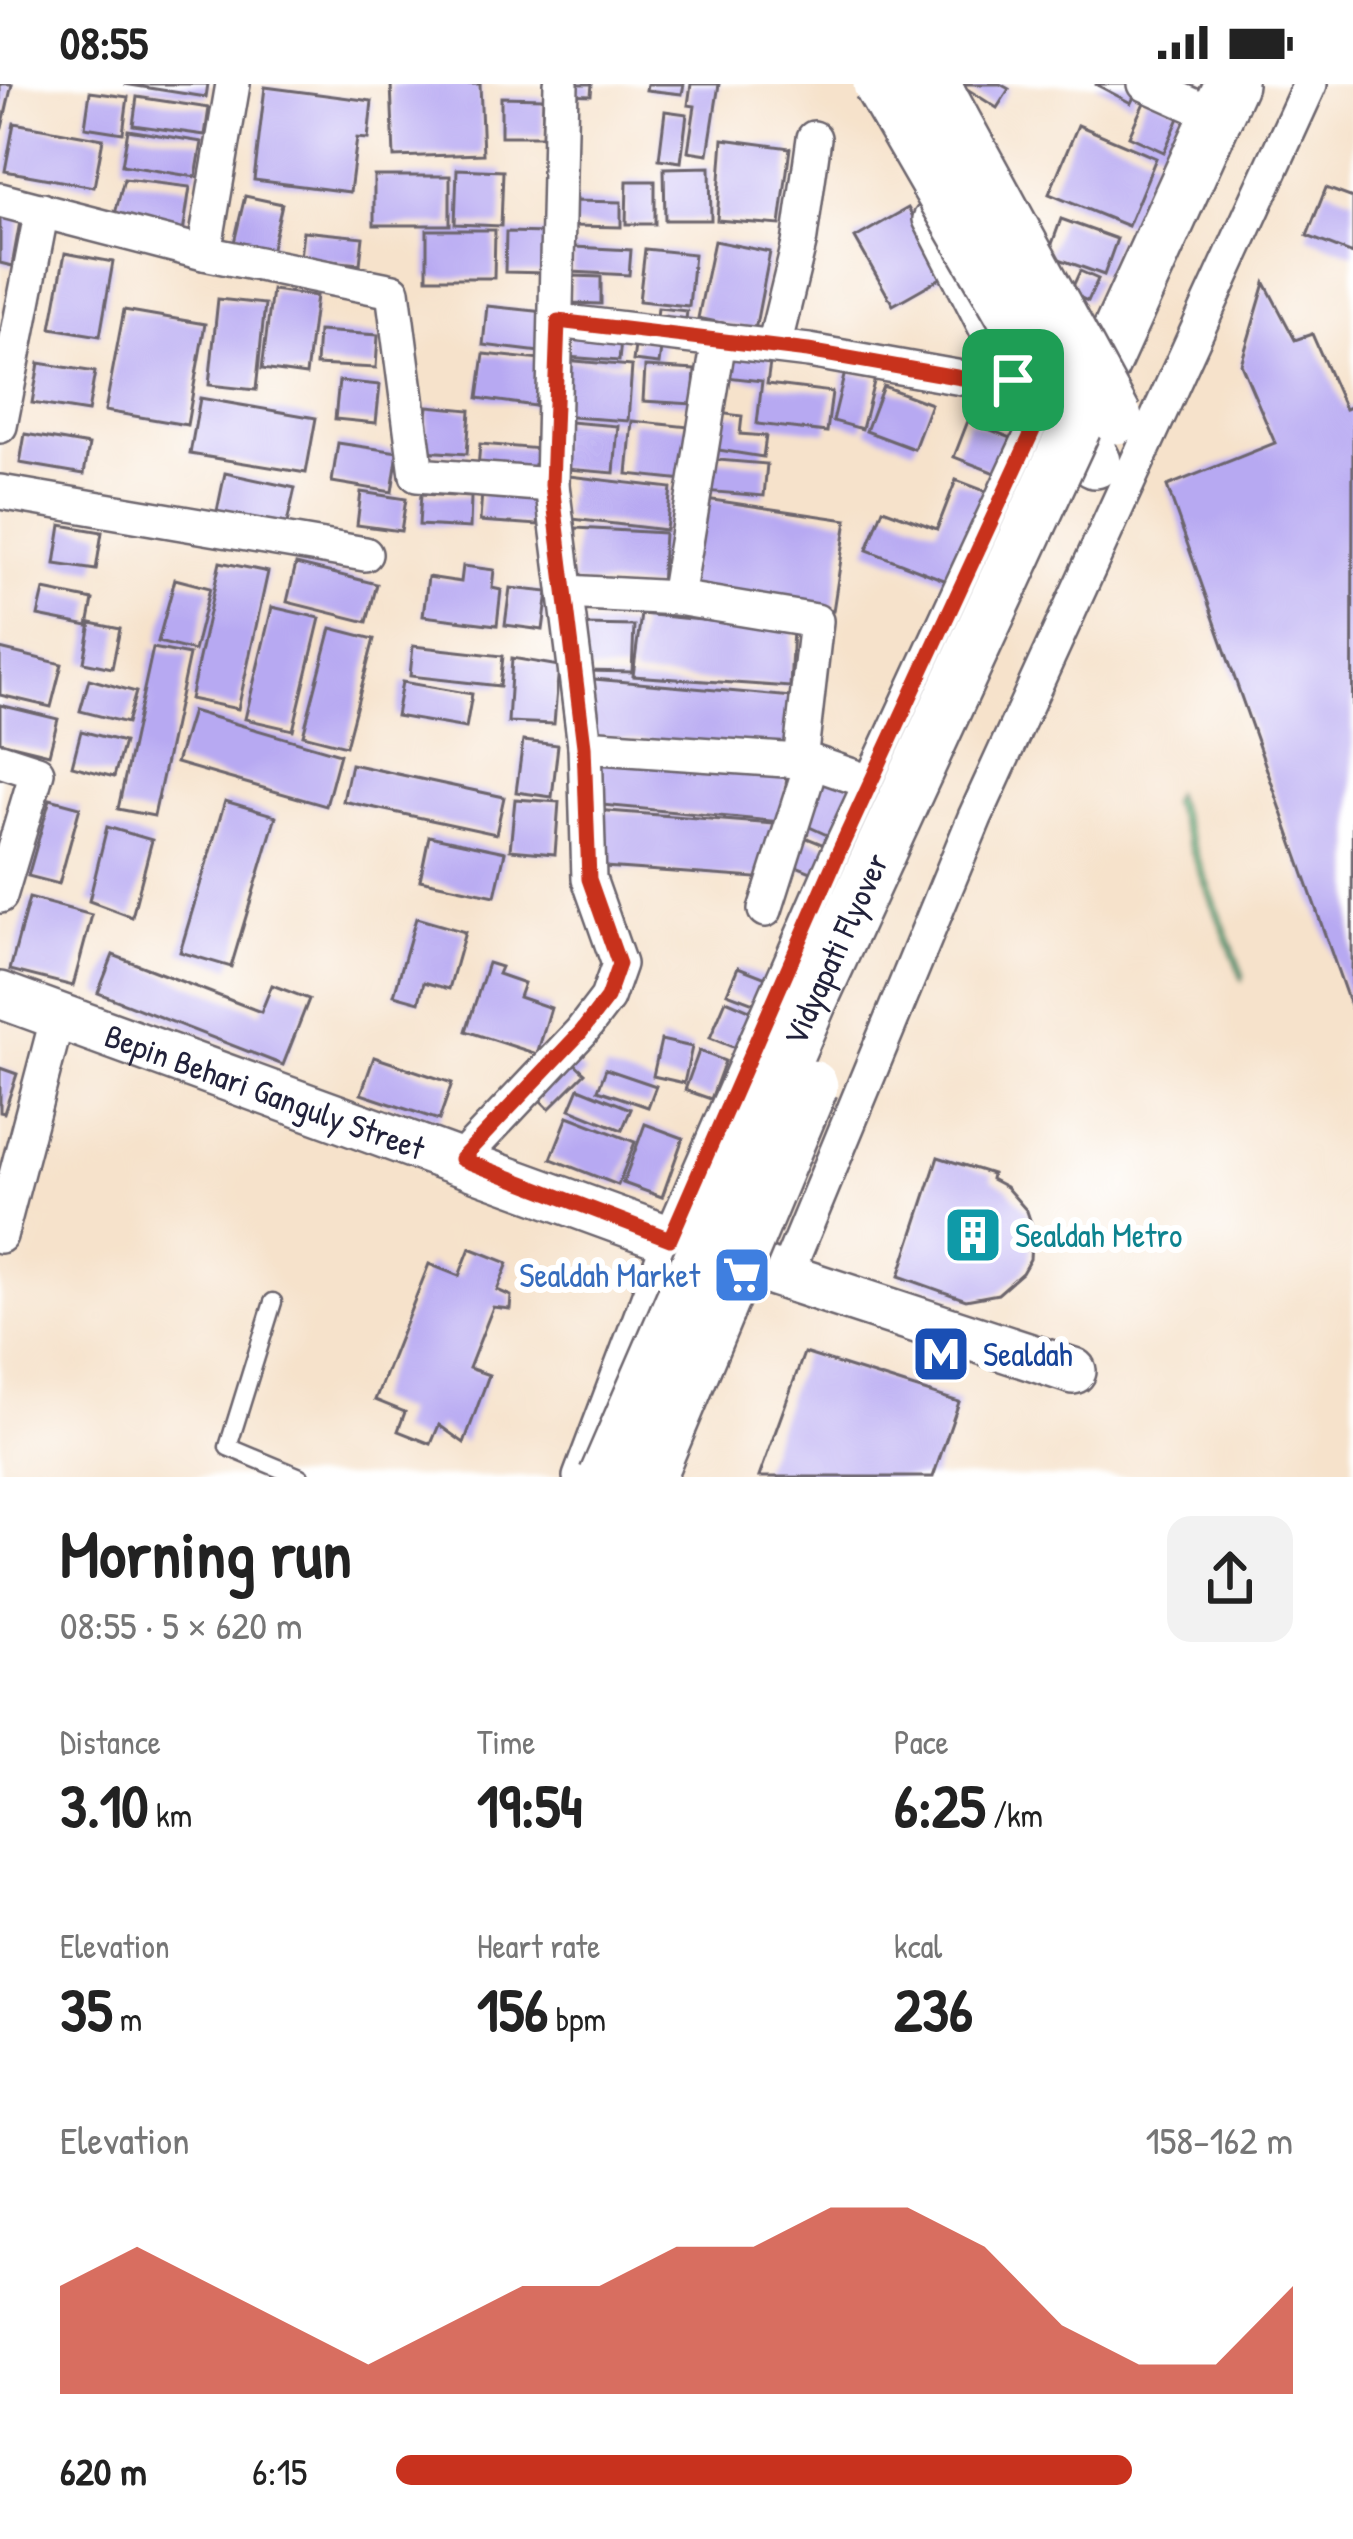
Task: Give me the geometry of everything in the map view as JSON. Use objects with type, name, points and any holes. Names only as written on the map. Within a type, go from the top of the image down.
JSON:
[{"type":"main road","points":[[879,84],[1079,402]]},
{"type":"main road","points":[[938,84],[1079,402]]},
{"type":"main road","name":"Vidyapati Flyover","points":[[649,1477],[824,1058],[1079,402],[1266,84]]},
{"type":"main road","name":"Vidyapati Flyover","points":[[605,1477],[811,1001],[1216,92]]},
{"type":"street","points":[[204,253],[233,84]]},
{"type":"street","points":[[461,1159],[581,1032],[607,998],[619,964],[589,879],[584,746],[552,485],[560,84]]},
{"type":"street","points":[[860,84],[1013,380]]},
{"type":"street","points":[[1145,84],[1216,92]]},
{"type":"street","points":[[785,1277],[975,818],[1310,84]]},
{"type":"street","points":[[774,346],[799,244],[814,138]]},
{"type":"street","points":[[0,200],[204,253],[393,291],[417,475],[552,485]]},
{"type":"street","points":[[0,426],[41,210]]},
{"type":"street","points":[[558,321],[774,346],[962,378],[1013,380],[1079,402],[870,782],[670,1239],[580,1477]]},
{"type":"street","points":[[676,598],[690,490],[701,470],[719,340]]},
{"type":"street","points":[[0,492],[365,554]]},
{"type":"street","points":[[566,592],[676,598],[816,621],[806,761],[765,910]]},
{"type":"street","points":[[584,746],[806,761],[870,782]]},
{"type":"street","points":[[0,760],[37,772],[0,896]]},
{"type":"street","name":"Bepin Behari Ganguly Street","points":[[0,995],[461,1159],[670,1239],[1073,1371]]},
{"type":"street","points":[[0,1236],[58,1016]]},
{"type":"lane","points":[[273,1302],[228,1447],[300,1477]]},
{"type":"green space","points":[[1174,794],[1244,975],[1242,980],[1171,801]]},
{"type":"building","points":[[0,84],[12,84],[2,128],[0,128]]},
{"type":"building","points":[[124,84],[208,84],[206,97]]},
{"type":"building","points":[[391,84],[480,84],[483,154],[394,157]]},
{"type":"building","points":[[565,84],[592,84],[591,95],[564,94]]},
{"type":"building","points":[[647,84],[684,84],[682,94],[646,90]]},
{"type":"building","points":[[691,84],[719,84],[708,154],[688,151],[695,106],[688,105]]},
{"type":"building","points":[[959,84],[1000,84],[1009,89],[997,108]]},
{"type":"building","points":[[1095,84],[1132,84],[1139,87],[1131,103]]},
{"type":"building","points":[[265,87],[372,101],[368,139],[357,138],[350,192],[254,180]]},
{"type":"building","points":[[90,92],[128,97],[123,133],[85,127]]},
{"type":"building","points":[[1147,96],[1182,111],[1164,152],[1129,136]]},
{"type":"building","points":[[137,97],[209,108],[205,135],[133,125]]},
{"type":"building","points":[[501,97],[543,98],[542,136],[501,136]]},
{"type":"building","points":[[665,111],[687,114],[681,162],[659,159]]},
{"type":"building","points":[[14,123],[103,139],[94,187],[5,171]]},
{"type":"building","points":[[1078,125],[1156,158],[1128,226],[1049,194]]},
{"type":"building","points":[[128,130],[202,142],[196,177],[122,165]]},
{"type":"building","points":[[723,139],[790,148],[780,225],[717,220]]},
{"type":"building","points":[[710,167],[711,220],[665,220],[664,168]]},
{"type":"building","points":[[457,169],[503,171],[501,226],[455,224]]},
{"type":"building","points":[[374,176],[450,176],[450,225],[374,225]]},
{"type":"building","points":[[124,179],[190,187],[183,233],[114,218]]},
{"type":"building","points":[[627,181],[655,181],[655,224],[626,224]]},
{"type":"building","points":[[1326,188],[1353,198],[1353,254],[1307,236]]},
{"type":"building","points":[[245,196],[282,204],[270,256],[233,247]]},
{"type":"building","points":[[574,201],[621,202],[621,227],[573,226]]},
{"type":"building","points":[[908,208],[946,275],[893,305],[855,238]]},
{"type":"building","points":[[0,212],[21,216],[12,266],[0,263]]},
{"type":"building","points":[[1061,219],[1117,239],[1104,275],[1048,255]]},
{"type":"building","points":[[427,230],[495,230],[494,278],[427,278]]},
{"type":"building","points":[[303,231],[363,237],[360,264],[300,258]]},
{"type":"building","points":[[506,232],[548,233],[547,273],[505,272]]},
{"type":"building","points":[[714,241],[770,252],[755,330],[698,318]]},
{"type":"building","points":[[574,247],[631,250],[629,275],[572,272]]},
{"type":"building","points":[[645,249],[694,254],[689,306],[639,301]]},
{"type":"building","points":[[65,253],[113,262],[100,336],[51,328]]},
{"type":"building","points":[[1080,271],[1098,279],[1088,301],[1070,293]]},
{"type":"building","points":[[573,276],[601,277],[601,304],[572,303]]},
{"type":"building","points":[[1265,283],[1295,340],[1312,334],[1345,409],[1353,406],[1352,1011],[1167,486],[1275,443],[1241,364]]},
{"type":"building","points":[[272,290],[316,296],[306,375],[262,369]]},
{"type":"building","points":[[218,299],[265,304],[256,390],[209,385]]},
{"type":"building","points":[[487,306],[545,312],[540,352],[483,345]]},
{"type":"building","points":[[658,308],[687,311],[685,328],[656,325]]},
{"type":"building","points":[[124,310],[205,324],[187,425],[105,411]]},
{"type":"building","points":[[570,325],[622,330],[619,361],[567,357]]},
{"type":"building","points":[[318,331],[378,335],[376,368],[316,365]]},
{"type":"building","points":[[636,339],[662,341],[659,364],[633,361]]},
{"type":"building","points":[[722,343],[772,349],[767,384],[832,392],[827,432],[757,424],[762,381],[718,376]]},
{"type":"building","points":[[484,354],[541,360],[535,406],[478,398]]},
{"type":"building","points":[[564,360],[632,366],[628,421],[559,416]]},
{"type":"building","points":[[39,363],[95,372],[88,412],[32,403]]},
{"type":"building","points":[[645,367],[695,370],[693,404],[643,401]]},
{"type":"building","points":[[845,372],[875,378],[862,429],[833,421]]},
{"type":"building","points":[[339,381],[380,385],[376,423],[335,419]]},
{"type":"building","points":[[883,386],[931,404],[914,449],[866,431]]},
{"type":"building","points":[[200,398],[316,418],[306,473],[190,454]]},
{"type":"building","points":[[428,406],[470,410],[467,454],[424,451]]},
{"type":"building","points":[[710,412],[742,416],[740,434],[766,436],[763,457],[706,448]]},
{"type":"building","points":[[558,421],[618,426],[614,473],[554,468]]},
{"type":"building","points":[[632,421],[699,428],[694,481],[627,474]]},
{"type":"building","points":[[968,421],[1014,439],[1000,475],[954,457]]},
{"type":"building","points":[[25,434],[89,445],[84,474],[20,463]]},
{"type":"building","points":[[338,443],[398,452],[392,492],[332,482]]},
{"type":"building","points":[[480,444],[541,449],[539,474],[478,469]]},
{"type":"building","points":[[706,459],[767,464],[764,496],[703,491]]},
{"type":"building","points":[[225,473],[295,488],[285,532],[216,516]]},
{"type":"building","points":[[569,476],[671,488],[666,530],[564,518]]},
{"type":"building","points":[[956,480],[993,494],[957,585],[867,550],[883,509],[937,529]]},
{"type":"building","points":[[482,491],[541,495],[538,525],[480,521]]},
{"type":"building","points":[[361,492],[406,499],[401,531],[357,525]]},
{"type":"building","points":[[421,494],[471,497],[470,528],[419,525]]},
{"type":"building","points":[[699,498],[847,520],[833,611],[685,590]]},
{"type":"building","points":[[61,525],[102,532],[96,570],[55,564]]},
{"type":"building","points":[[576,528],[664,533],[661,587],[573,583]]},
{"type":"building","points":[[220,562],[268,572],[238,709],[190,699]]},
{"type":"building","points":[[296,564],[377,584],[367,622],[287,602]]},
{"type":"building","points":[[463,566],[494,570],[492,588],[501,590],[497,625],[423,616],[428,577],[461,582]]},
{"type":"building","points":[[175,579],[210,588],[194,651],[158,642]]},
{"type":"building","points":[[510,588],[548,592],[543,630],[505,625]]},
{"type":"building","points":[[44,590],[93,600],[88,626],[38,616]]},
{"type":"building","points":[[272,607],[320,618],[293,730],[245,719]]},
{"type":"building","points":[[641,614],[793,629],[790,687],[633,676]]},
{"type":"building","points":[[91,623],[120,629],[112,668],[84,662]]},
{"type":"building","points":[[585,625],[634,626],[632,672],[584,671]]},
{"type":"building","points":[[331,628],[374,639],[346,746],[303,735]]},
{"type":"building","points":[[413,646],[503,656],[500,686],[410,676]]},
{"type":"building","points":[[153,648],[189,655],[154,816],[118,809]]},
{"type":"building","points":[[0,649],[62,664],[51,707],[0,695]]},
{"type":"building","points":[[512,658],[559,666],[554,724],[508,722]]},
{"type":"building","points":[[89,679],[136,692],[127,723],[80,711]]},
{"type":"building","points":[[594,679],[793,697],[793,751],[589,736]]},
{"type":"building","points":[[402,682],[472,694],[466,728],[396,716]]},
{"type":"building","points":[[0,705],[58,719],[49,754],[0,742]]},
{"type":"building","points":[[192,711],[340,754],[326,806],[176,763]]},
{"type":"building","points":[[81,731],[124,742],[114,777],[72,766]]},
{"type":"building","points":[[523,741],[558,745],[552,797],[516,792]]},
{"type":"building","points":[[596,749],[788,767],[782,822],[591,804]]},
{"type":"building","points":[[351,764],[504,797],[496,834],[343,801]]},
{"type":"building","points":[[827,772],[859,787],[836,839],[803,824]]},
{"type":"building","points":[[50,799],[80,807],[59,884],[28,876]]},
{"type":"building","points":[[515,799],[559,802],[555,854],[510,850]]},
{"type":"building","points":[[225,801],[276,816],[231,967],[180,952]]},
{"type":"building","points":[[595,810],[774,824],[769,879],[591,866]]},
{"type":"building","points":[[107,827],[152,840],[132,917],[89,901]]},
{"type":"building","points":[[797,834],[837,850],[826,878],[786,862]]},
{"type":"building","points":[[429,836],[505,852],[495,896],[420,880]]},
{"type":"building","points":[[29,898],[92,915],[73,986],[10,970]]},
{"type":"building","points":[[416,918],[465,932],[449,989],[424,982],[419,1002],[394,995]]},
{"type":"building","points":[[113,955],[261,1012],[272,985],[309,999],[283,1065],[98,993]]},
{"type":"building","points":[[488,963],[501,967],[498,974],[524,983],[519,997],[551,1008],[537,1054],[466,1031]]},
{"type":"building","points":[[738,967],[774,981],[764,1007],[727,993]]},
{"type":"building","points":[[726,1000],[759,1014],[743,1051],[710,1038]]},
{"type":"building","points":[[661,1040],[692,1047],[684,1083],[653,1076]]},
{"type":"building","points":[[699,1051],[725,1061],[711,1099],[685,1090]]},
{"type":"building","points":[[374,1057],[452,1083],[439,1120],[361,1094]]},
{"type":"building","points":[[570,1059],[585,1073],[549,1109],[535,1095]]},
{"type":"building","points":[[0,1068],[17,1074],[4,1113],[0,1112]]},
{"type":"building","points":[[606,1069],[656,1086],[648,1107],[598,1090]]},
{"type":"building","points":[[579,1088],[631,1109],[622,1130],[570,1109]]},
{"type":"building","points":[[568,1116],[635,1142],[618,1185],[551,1159]]},
{"type":"building","points":[[645,1124],[683,1138],[662,1197],[623,1183]]},
{"type":"building","name":"Sealdah Metro","points":[[938,1157],[992,1174],[991,1179],[1006,1187],[1027,1211],[1032,1226],[1030,1259],[998,1294],[966,1300],[899,1276]]},
{"type":"building","points":[[470,1248],[508,1263],[497,1290],[511,1296],[510,1309],[493,1307],[469,1368],[489,1375],[464,1443],[439,1425],[431,1444],[398,1431],[405,1412],[375,1400],[429,1264],[459,1276]]},
{"type":"building","points":[[804,1353],[959,1402],[933,1477],[759,1477]]},
{"type":"place","name":"Sealdah Metro","points":[[973,1235]]},
{"type":"place","name":"Sealdah Market","points":[[742,1275]]},
{"type":"place","name":"Sealdah","points":[[941,1354]]},
{"type":"route","points":[[558,321],[808,351],[962,378],[1013,380],[1035,426],[840,849],[670,1239],[461,1159],[581,1032],[607,998],[619,964],[589,879],[584,746],[552,485],[558,321]]}]
